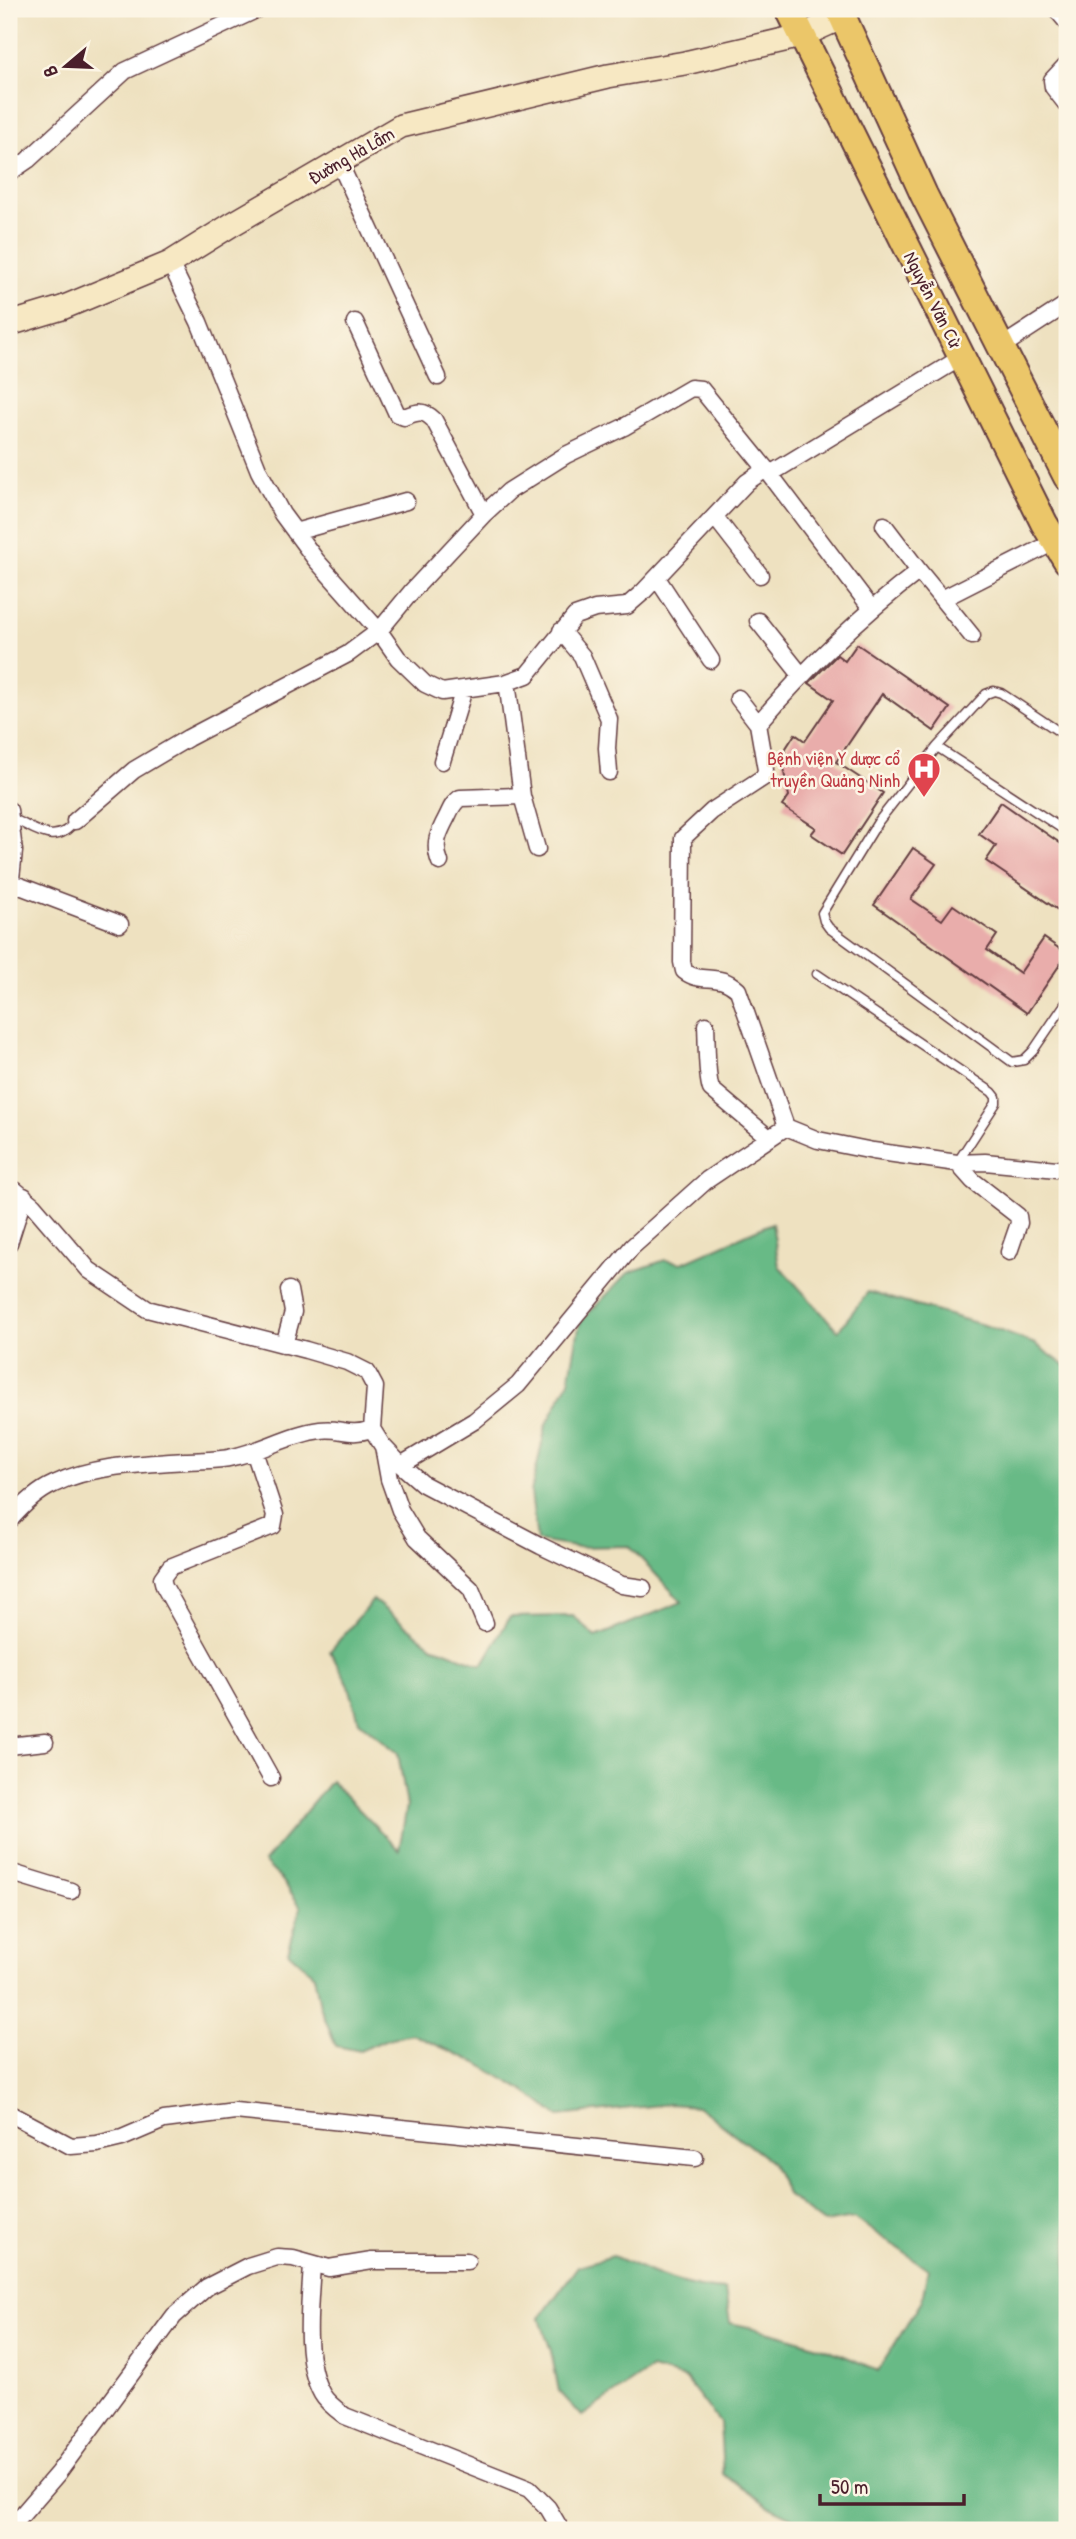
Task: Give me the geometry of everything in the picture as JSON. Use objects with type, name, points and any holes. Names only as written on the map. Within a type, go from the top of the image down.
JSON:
[{"type":"main road","name":"Nguyễn Văn Cừ","points":[[789,9],[1061,551]]},
{"type":"main road","name":"Nguyễn Văn Cừ","points":[[841,13],[924,195],[1067,477]]},
{"type":"main road","name":"Đường Hà Lầm","points":[[9,324],[62,308],[170,264],[230,225],[401,126],[608,76],[685,63],[801,36],[841,13]]},
{"type":"street","points":[[9,173],[28,160],[125,71],[258,9]]},
{"type":"street","points":[[1056,9],[1067,22]]},
{"type":"street","points":[[1067,64],[1052,80],[1053,87],[1067,105]]},
{"type":"street","points":[[339,162],[438,377]]},
{"type":"street","points":[[170,264],[199,321],[259,471],[282,514],[316,560],[379,631],[398,658],[425,684],[442,692],[505,683],[527,675],[542,660],[561,631],[575,616],[595,609],[627,606],[747,482],[962,356]]},
{"type":"street","points":[[1001,347],[1067,304]]},
{"type":"street","points":[[355,322],[397,414],[404,417],[421,411],[434,420],[484,514]]},
{"type":"street","points":[[75,821],[134,771],[188,738],[348,654],[379,631],[412,591],[509,491],[566,455],[696,388],[701,389],[768,472],[872,608]]},
{"type":"street","points":[[295,532],[405,500]]},
{"type":"street","points":[[715,517],[760,575]]},
{"type":"street","points":[[884,525],[972,636]]},
{"type":"street","points":[[942,599],[1061,551]]},
{"type":"street","points":[[758,724],[801,675],[872,608],[919,571]]},
{"type":"street","points":[[657,578],[711,660]]},
{"type":"street","points":[[758,621],[801,675]]},
{"type":"street","points":[[561,631],[582,656],[609,719],[609,772]]},
{"type":"street","points":[[505,683],[522,796],[537,849]]},
{"type":"street","points":[[442,761],[464,689]]},
{"type":"street","points":[[738,698],[758,724],[766,770],[764,777],[712,811],[683,838],[681,962],[684,971],[691,976],[724,980],[738,990],[786,1127],[818,1140],[957,1163],[985,1162],[1067,1170]]},
{"type":"street","points":[[440,862],[435,849],[439,830],[453,803],[460,798],[522,796]]},
{"type":"street","points":[[10,814],[14,851],[10,890],[120,924]]},
{"type":"street","points":[[706,1025],[708,1080],[711,1089],[769,1138]]},
{"type":"street","points":[[401,1465],[474,1421],[518,1385],[632,1247],[707,1180],[786,1127]]},
{"type":"street","points":[[957,1163],[973,1181],[1018,1216],[1020,1223],[1009,1252]]},
{"type":"street","points":[[16,1192],[89,1270],[147,1309],[346,1362],[367,1372],[375,1387],[372,1429],[383,1446],[423,1484],[622,1585],[643,1588]]},
{"type":"street","points":[[9,1243],[16,1192]]},
{"type":"street","points":[[284,1345],[293,1312],[289,1290]]},
{"type":"street","points":[[9,1521],[28,1501],[52,1484],[82,1473],[231,1458],[295,1434],[332,1429],[356,1434],[372,1429]]},
{"type":"street","points":[[383,1446],[389,1479],[400,1510],[417,1538],[471,1589],[485,1623]]},
{"type":"street","points":[[254,1451],[275,1515],[273,1526],[170,1567],[162,1578],[271,1777]]},
{"type":"street","points":[[9,1746],[45,1742]]},
{"type":"street","points":[[9,1872],[71,1891]]},
{"type":"street","points":[[9,2113],[71,2146],[122,2138],[164,2120],[235,2111],[695,2158]]},
{"type":"street","points":[[9,2530],[58,2473],[174,2316],[207,2287],[248,2266],[277,2257],[293,2258],[329,2268],[372,2261],[467,2261]]},
{"type":"street","points":[[312,2264],[309,2328],[313,2374],[322,2396],[332,2407],[345,2416],[529,2489],[548,2508],[561,2530]]},
{"type":"lane","points":[[1067,737],[1001,693],[994,691],[986,694],[937,747],[878,822],[822,913],[829,928],[1012,1062],[1024,1059],[1033,1051],[1067,1001]]},
{"type":"lane","points":[[937,747],[1067,832]]},
{"type":"lane","points":[[10,814],[37,832],[51,835],[66,831],[75,821]]},
{"type":"lane","points":[[817,974],[996,1097],[996,1102],[957,1163]]},
{"type":"green space","points":[[772,1223],[779,1266],[838,1331],[868,1292],[987,1326],[1035,1344],[1067,1367],[1067,2530],[820,2530],[769,2506],[723,2474],[720,2423],[685,2378],[651,2369],[582,2416],[559,2391],[551,2351],[540,2318],[578,2266],[613,2256],[681,2283],[725,2290],[730,2323],[806,2342],[878,2371],[922,2300],[928,2269],[854,2218],[824,2223],[788,2196],[771,2162],[697,2106],[669,2104],[559,2116],[477,2063],[412,2034],[387,2039],[360,2051],[336,2046],[320,2006],[314,1975],[288,1952],[301,1907],[282,1880],[264,1862],[331,1781],[399,1850],[407,1806],[398,1753],[359,1721],[349,1686],[330,1651],[373,1600],[432,1646],[482,1665],[510,1617],[573,1616],[596,1637],[682,1602],[629,1546],[574,1547],[537,1541],[531,1492],[546,1426],[569,1381],[580,1322],[628,1273],[665,1260],[682,1263]]},
{"type":"building","points":[[857,644],[950,708],[934,731],[882,694],[836,762],[883,793],[842,855],[811,834],[816,828],[782,806],[789,796],[782,763],[786,748],[795,734],[805,741],[833,700],[809,683],[837,655],[845,661]]},
{"type":"building","points":[[1001,802],[1067,848],[1067,916],[986,861],[996,846],[979,834]]},
{"type":"building","points":[[913,848],[936,864],[911,899],[942,920],[953,905],[997,935],[987,950],[1020,973],[1044,938],[1067,954],[1027,1013],[874,905]]},
{"type":"place","name":"Bệnh viện Y dược cổ truyền Quảng Ninh","points":[[924,799]]}]
